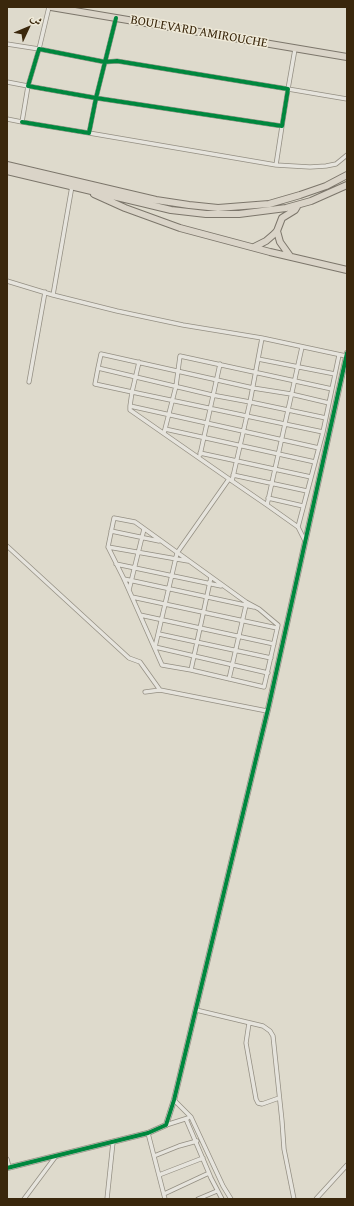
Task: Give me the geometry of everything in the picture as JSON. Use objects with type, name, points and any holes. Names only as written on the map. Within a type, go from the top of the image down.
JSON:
[{"type":"main road","name":"BOULEVARD AMIROUCHE","points":[[50,7],[347,57]]},
{"type":"main road","points":[[7,165],[156,200],[189,206],[218,208],[241,207],[275,202],[326,186],[347,175]]},
{"type":"main road","points":[[7,170],[142,204],[171,210],[206,214],[239,214],[286,208],[317,198],[347,185]]},
{"type":"main road","points":[[85,190],[118,205],[180,228],[347,270]]},
{"type":"main road","points":[[254,247],[266,241],[277,231],[282,218],[295,210],[298,205]]},
{"type":"main road","points":[[277,231],[280,242],[290,256]]},
{"type":"street","points":[[22,122],[28,86],[50,7]]},
{"type":"street","points":[[89,133],[116,18]]},
{"type":"street","points":[[7,44],[105,62],[117,61],[347,99]]},
{"type":"street","points":[[276,165],[295,49]]},
{"type":"street","points":[[7,82],[96,98],[282,126]]},
{"type":"street","points":[[7,119],[276,165],[310,167],[326,166],[336,164],[347,155]]},
{"type":"street","points":[[53,295],[72,186]]},
{"type":"street","points":[[7,281],[53,295],[117,311],[183,325],[262,338],[339,355],[347,354],[267,712],[174,1100],[166,1125]]},
{"type":"street","points":[[29,382],[45,292]]},
{"type":"street","points":[[155,647],[177,553],[233,475],[253,388],[262,338]]},
{"type":"street","points":[[267,505],[302,347]]},
{"type":"street","points":[[323,432],[95,384],[101,354],[253,388],[291,394],[329,404]]},
{"type":"street","points":[[298,527],[323,432],[339,355]]},
{"type":"street","points":[[164,431],[176,386],[180,356],[332,389]]},
{"type":"street","points":[[258,359],[335,374]]},
{"type":"street","points":[[139,362],[132,392],[130,410],[164,431],[199,458],[298,527],[305,541]]},
{"type":"street","points":[[199,458],[220,364]]},
{"type":"street","points":[[98,368],[212,396],[250,402],[326,418]]},
{"type":"street","points":[[130,406],[319,448]]},
{"type":"street","points":[[164,431],[315,462]]},
{"type":"street","points":[[200,453],[311,477]]},
{"type":"street","points":[[233,475],[307,492]]},
{"type":"street","points":[[268,498],[303,506]]},
{"type":"street","points":[[124,579],[246,604],[259,609],[278,624],[264,687],[191,670],[162,666],[155,647],[108,547],[114,518],[135,522],[224,586],[246,604]]},
{"type":"street","points":[[129,590],[144,529]]},
{"type":"street","points":[[111,531],[160,541]]},
{"type":"street","points":[[7,546],[129,658],[140,662],[160,690]]},
{"type":"street","points":[[108,547],[189,562]]},
{"type":"street","points":[[116,564],[224,586]]},
{"type":"street","points":[[191,670],[211,577]]},
{"type":"street","points":[[132,597],[277,628]]},
{"type":"street","points":[[228,679],[246,604]]},
{"type":"street","points":[[140,615],[274,644]]},
{"type":"street","points":[[159,634],[271,658]]},
{"type":"street","points":[[155,647],[268,672]]},
{"type":"street","points":[[145,692],[160,690],[267,712]]},
{"type":"street","points":[[196,1010],[263,1026],[270,1031],[273,1036],[284,1149],[294,1199]]},
{"type":"street","points":[[249,1023],[246,1043],[256,1099],[258,1103],[262,1104],[279,1098]]},
{"type":"street","points":[[174,1100],[191,1118],[230,1199]]},
{"type":"street","points":[[7,1159],[8,1167],[148,1133],[166,1125],[191,1118]]},
{"type":"street","points":[[186,1119],[202,1158],[222,1199]]},
{"type":"street","points":[[148,1133],[165,1199]]},
{"type":"street","points":[[154,1156],[202,1141]]},
{"type":"street","points":[[107,1199],[113,1142]]},
{"type":"street","points":[[24,1199],[56,1156]]},
{"type":"street","points":[[159,1175],[202,1158]]},
{"type":"street","points":[[316,1199],[347,1165]]},
{"type":"street","points":[[164,1194],[209,1173]]},
{"type":"street","points":[[198,1199],[217,1191]]},
{"type":"cycle path","points":[[22,122],[89,133],[96,98],[28,86],[39,49],[105,62],[117,61],[288,89],[282,126],[96,98],[116,18]]},
{"type":"cycle path","points":[[7,1168],[148,1133],[166,1125],[174,1100],[269,705],[347,353]]}]
